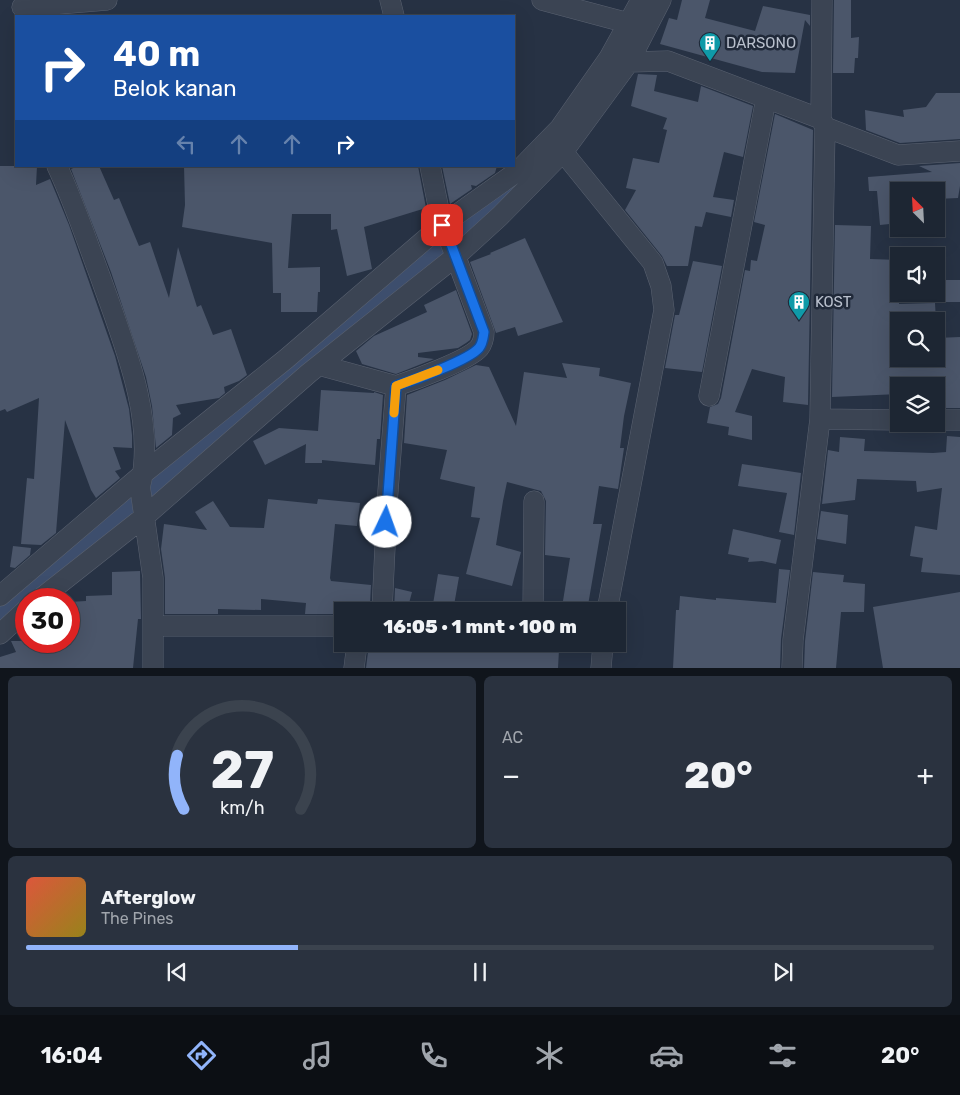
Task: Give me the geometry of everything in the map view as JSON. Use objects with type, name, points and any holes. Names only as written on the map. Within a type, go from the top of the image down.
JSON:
[{"type":"street","points":[[22,8],[107,0]]},
{"type":"street","points":[[390,0],[394,15]]},
{"type":"street","points":[[542,0],[628,23]]},
{"type":"street","points":[[0,596],[444,228],[518,171],[560,128],[609,58],[641,0]]},
{"type":"street","points":[[53,588],[500,216],[562,152],[629,62],[661,0]]},
{"type":"street","points":[[792,668],[820,419],[823,123],[822,0]]},
{"type":"street","points":[[629,62],[668,61],[766,99],[898,155],[960,150]]},
{"type":"street","points":[[709,396],[766,99]]},
{"type":"street","points":[[562,152],[653,263],[661,286],[664,310],[609,602]]},
{"type":"street","points":[[57,167],[73,200],[125,347],[142,409],[142,480],[144,512],[153,578],[154,668]]},
{"type":"street","points":[[319,365],[396,386],[461,359],[477,350],[482,343],[484,332],[444,228],[430,167]]},
{"type":"street","points":[[382,602],[387,504],[396,386]]},
{"type":"street","points":[[820,419],[890,420]]},
{"type":"street","points":[[945,420],[960,420]]},
{"type":"street","points":[[533,602],[534,501]]},
{"type":"street","points":[[0,634],[15,620]]},
{"type":"street","points":[[153,626],[334,626]]},
{"type":"street","points":[[354,668],[356,652]]},
{"type":"street","points":[[602,668],[603,652]]},
{"type":"building","points":[[682,0],[710,0],[705,18],[755,31],[763,6],[810,15],[810,26],[805,20],[795,73],[762,72],[660,44],[669,18],[677,20]]},
{"type":"building","points":[[834,0],[851,0],[851,38],[859,37],[858,58],[855,58],[854,73],[833,73]]},
{"type":"building","points":[[638,74],[657,75],[654,91],[698,102],[701,86],[753,106],[743,157],[724,152],[713,197],[734,200],[731,217],[706,212],[702,227],[695,226],[688,266],[667,266],[662,256],[625,210],[636,190],[626,188],[633,158],[659,163],[667,130],[663,129],[667,118],[631,106]]},
{"type":"building","points":[[936,93],[960,93],[960,139],[900,143],[866,130],[865,110],[904,117],[903,110],[926,107]]},
{"type":"building","points":[[775,114],[813,130],[808,405],[783,402],[785,377],[752,369],[735,412],[752,416],[752,440],[728,435],[729,427],[707,423],[710,407],[718,404],[721,398],[745,270],[750,271],[751,260],[757,261],[765,225],[754,222]]},
{"type":"building","points":[[960,163],[958,198],[945,199],[945,182],[890,182],[890,224],[880,225],[877,191],[869,191],[868,177],[932,172],[919,166]]},
{"type":"building","points":[[0,166],[37,167],[36,185],[50,179],[69,225],[115,356],[129,409],[132,435],[132,448],[113,447],[121,469],[115,471],[120,478],[96,498],[91,490],[65,420],[56,533],[41,545],[21,544],[27,478],[34,479],[39,398],[7,412],[5,409],[0,411]]},
{"type":"building","points":[[76,167],[99,167],[114,200],[119,198],[139,246],[150,242],[169,298],[178,247],[197,307],[201,305],[213,335],[231,329],[247,375],[239,381],[224,387],[225,393],[219,398],[176,405],[181,414],[173,418],[172,435],[156,448],[152,406],[146,377],[111,272],[71,169]]},
{"type":"building","points":[[184,167],[418,167],[426,208],[364,227],[372,269],[347,276],[337,229],[331,230],[331,214],[292,214],[288,268],[320,267],[320,292],[318,292],[317,312],[281,312],[281,293],[273,293],[272,243],[182,227],[185,205]]},
{"type":"building","points":[[442,167],[497,167],[495,173],[476,186],[471,185],[472,189],[450,204]]},
{"type":"building","points":[[835,225],[871,226],[870,259],[890,260],[890,302],[899,302],[899,304],[935,303],[936,312],[890,312],[890,367],[945,367],[945,338],[960,337],[960,408],[945,408],[945,377],[890,377],[890,394],[832,397]]},
{"type":"building","points":[[525,238],[563,322],[518,336],[515,327],[496,333],[470,262]]},
{"type":"building","points":[[693,261],[722,266],[702,372],[665,368],[675,315],[679,315]]},
{"type":"building","points":[[945,280],[960,280],[960,302],[945,302]]},
{"type":"building","points":[[456,290],[472,334],[470,340],[458,348],[418,353],[418,357],[434,359],[396,374],[362,364],[356,351],[374,336],[427,312],[424,305]]},
{"type":"building","points":[[562,363],[600,368],[599,376],[631,383],[620,448],[624,448],[618,489],[599,486],[593,524],[602,524],[589,602],[563,602],[570,558],[545,555],[546,501],[541,491],[507,482],[496,545],[521,552],[512,586],[466,574],[480,518],[471,517],[475,487],[440,479],[447,450],[404,443],[407,395],[476,365],[489,367],[516,426],[524,372],[567,378]]},
{"type":"building","points":[[321,390],[374,392],[383,395],[380,439],[377,439],[375,465],[322,460],[322,463],[305,463],[306,444],[265,465],[253,441],[279,428],[318,431]]},
{"type":"building","points":[[947,436],[960,437],[960,575],[921,572],[923,558],[910,556],[915,526],[937,530],[942,488],[917,492],[916,481],[857,479],[855,500],[822,504],[828,450],[839,452],[840,437],[865,439],[864,451],[933,453],[946,452]]},
{"type":"building","points":[[742,464],[801,473],[794,535],[779,532],[787,493],[738,486]]},
{"type":"building","points":[[268,499],[317,504],[318,499],[360,503],[357,526],[335,524],[330,578],[331,581],[371,585],[370,602],[334,602],[334,614],[305,614],[306,603],[261,599],[261,610],[218,609],[218,614],[165,614],[165,578],[161,549],[164,524],[207,530],[195,512],[213,501],[230,527],[264,528]]},
{"type":"building","points":[[821,511],[848,515],[846,544],[817,539]]},
{"type":"building","points":[[733,529],[781,540],[776,564],[762,561],[748,562],[749,558],[728,554]]},
{"type":"building","points":[[13,546],[31,548],[30,555],[15,568],[10,567]]},
{"type":"building","points":[[779,569],[790,570],[781,639],[780,668],[673,668],[676,610],[679,610],[680,596],[776,603]]},
{"type":"building","points":[[140,571],[141,619],[138,619],[133,668],[0,668],[0,657],[15,652],[80,653],[80,601],[86,601],[86,596],[112,595],[112,572]]},
{"type":"building","points":[[813,572],[844,575],[843,582],[865,584],[864,612],[841,612],[836,668],[804,668],[805,641]]},
{"type":"building","points":[[438,574],[459,577],[455,602],[433,602]]},
{"type":"building","points":[[395,588],[412,592],[409,602],[394,602]]},
{"type":"building","points":[[960,592],[960,668],[883,668],[873,607]]},
{"type":"building","points":[[11,641],[15,641],[15,650]]},
{"type":"building","points":[[368,652],[559,652],[558,668],[366,668]]},
{"type":"waterway","points":[[0,620],[471,227],[531,171]]},
{"type":"slow traffic","points":[[394,413],[396,386],[438,370]]},
{"type":"place","name":"DARSONO","points":[[710,62]]},
{"type":"place","name":"KOST","points":[[799,321]]},
{"type":"route","points":[[386,522],[396,386],[461,359],[479,348],[484,337],[484,332],[446,231],[442,225]]}]
